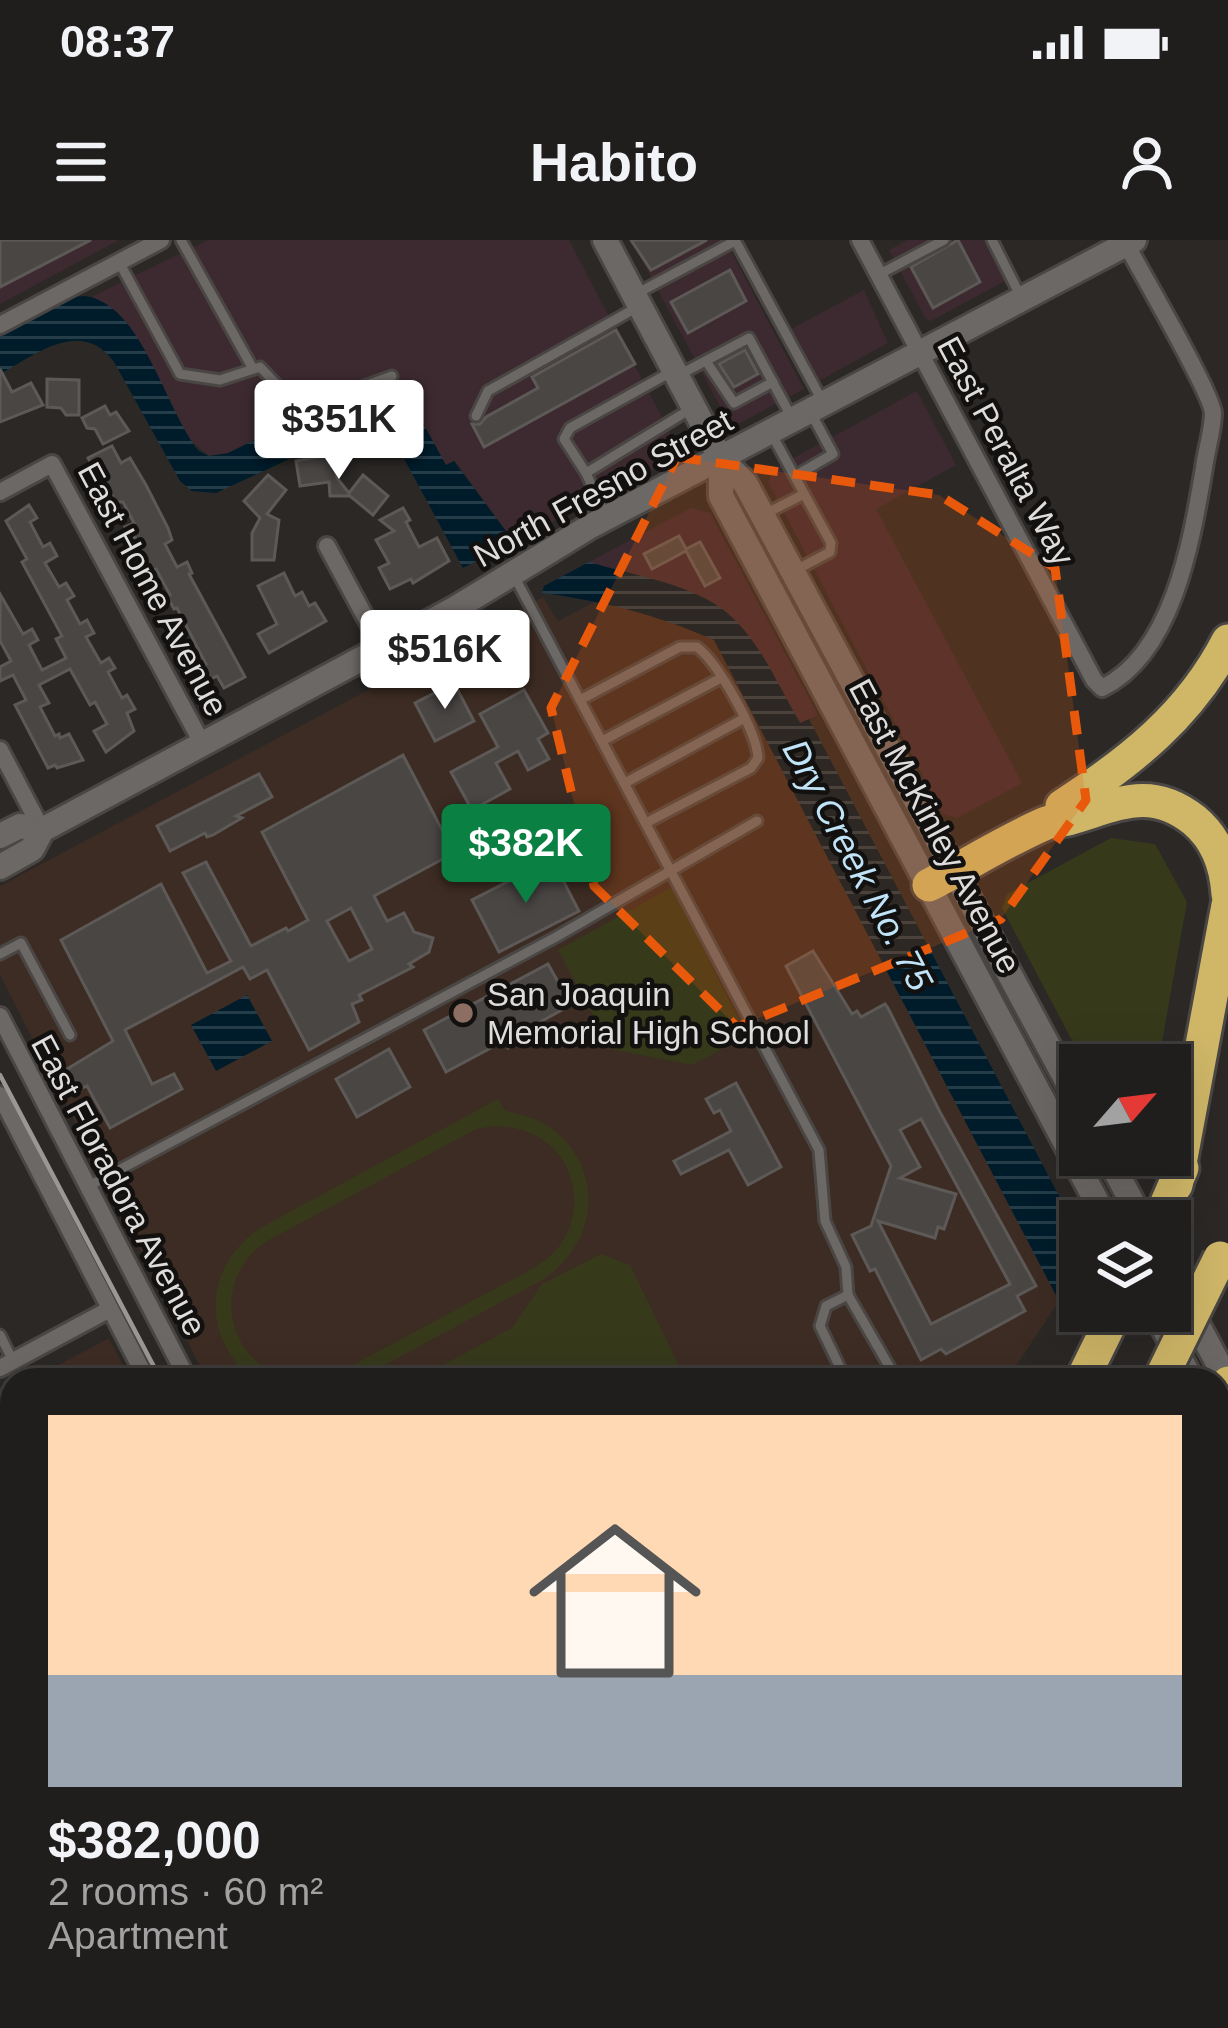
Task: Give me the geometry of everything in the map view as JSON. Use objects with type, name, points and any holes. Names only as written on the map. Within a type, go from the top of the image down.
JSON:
[{"type":"highway","points":[[942,879],[1048,821],[1063,805],[1120,767],[1195,696],[1228,641]]},
{"type":"highway","points":[[1048,821],[1072,818],[1110,803],[1163,803],[1192,818],[1215,843],[1228,894]]},
{"type":"highway","points":[[1176,1186],[1228,905]]},
{"type":"highway","points":[[1169,1200],[1228,1042]]},
{"type":"highway","points":[[1166,1368],[1224,1249]]},
{"type":"highway","points":[[1088,1368],[1106,1332]]},
{"type":"main road","name":"East McKinley Avenue","points":[[605,240],[721,459],[745,483],[793,572],[1097,1200]]},
{"type":"main road","name":"North Fresno Street","points":[[0,867],[32,848],[15,833],[202,743],[382,648],[606,519],[1128,241]]},
{"type":"main road","name":"East McKinley Avenue","points":[[721,459],[721,496],[1059,1071]]},
{"type":"main road","points":[[1191,1312],[1221,1368]]},
{"type":"main road","points":[[1166,1332],[1185,1368]]},
{"type":"street","points":[[0,324],[161,240]]},
{"type":"street","name":"East Peralta Way","points":[[860,240],[1102,688],[1125,674],[1144,651],[1174,593],[1196,518],[1213,409],[1128,241]]},
{"type":"street","name":"East Home Avenue","points":[[0,492],[52,464],[202,743]]},
{"type":"street","points":[[328,546],[382,648]]},
{"type":"street","points":[[0,749],[15,833]]},
{"type":"street","name":"East Floradora Avenue","points":[[0,1016],[182,1368]]},
{"type":"street","name":"East Floradora Avenue","points":[[3,1107],[141,1368]]},
{"type":"street","points":[[7,1364],[110,1309]]},
{"type":"lane","points":[[181,240],[253,367]]},
{"type":"lane","points":[[476,416],[488,391],[735,240],[801,418],[795,476],[831,543],[830,552],[793,572]]},
{"type":"lane","points":[[878,275],[944,240]]},
{"type":"lane","points":[[992,240],[1023,300]]},
{"type":"lane","points":[[119,262],[180,374],[220,380],[260,367],[300,409],[392,376]]},
{"type":"lane","points":[[606,519],[586,473],[564,439],[570,428],[676,373],[730,352],[749,338],[773,382],[832,454],[795,476]]},
{"type":"lane","points":[[706,361],[734,403],[773,382]]},
{"type":"lane","points":[[745,380],[752,394]]},
{"type":"lane","points":[[586,473],[694,407]]},
{"type":"lane","points":[[763,516],[804,494]]},
{"type":"lane","points":[[515,573],[819,1150],[825,1221],[846,1267],[848,1294],[889,1368]]},
{"type":"lane","points":[[580,700],[680,647],[703,651],[743,719],[758,750],[755,764],[646,824]]},
{"type":"lane","points":[[602,741],[721,678]]},
{"type":"lane","points":[[625,783],[743,719]]},
{"type":"lane","points":[[87,1186],[673,873],[687,860],[757,821]]},
{"type":"lane","points":[[0,953],[21,943],[70,1035]]},
{"type":"lane","points":[[840,1368],[820,1326],[826,1306],[848,1294]]},
{"type":"lane","points":[[0,1335],[7,1364]]},
{"type":"highlighted area","points":[[677,457],[939,495],[1055,568],[1086,800],[1001,919],[737,1027],[594,886],[551,708]]},
{"type":"shaded area","points":[[0,240],[119,240],[0,304]]},
{"type":"shaded area","points":[[208,240],[569,240],[677,446],[673,459],[514,542],[455,461],[446,466],[413,405],[354,391],[228,453],[209,456],[189,439],[146,354],[93,296]]},
{"type":"shaded area","points":[[631,240],[725,240],[804,389],[740,423],[729,423]]},
{"type":"shaded area","points":[[908,240],[983,240],[1005,281],[931,321],[926,319],[889,250]]},
{"type":"shaded area","points":[[864,290],[888,343],[817,382],[789,330]]},
{"type":"shaded area","points":[[917,391],[956,465],[876,509],[1022,783],[957,818],[943,814],[768,482],[773,469]]},
{"type":"shaded area","points":[[691,508],[710,513],[818,715],[801,723],[733,619],[589,562]]},
{"type":"shaded area","name":"San Joaquin Memorial High School","points":[[543,597],[558,621],[598,600],[666,619],[714,640],[1059,1301],[1015,1368],[201,1368],[0,975],[0,886]]},
{"type":"shaded area","points":[[109,1338],[125,1368],[53,1368]]},
{"type":"green space","points":[[1111,838],[1155,844],[1187,902],[1161,1044],[1074,1044],[1002,908],[1007,894]]},
{"type":"green space","points":[[672,887],[747,1036],[692,1065],[611,1049],[558,950]]},
{"type":"green space","points":[[498,1099],[505,1111],[536,1120],[560,1135],[587,1181],[582,1234],[566,1259],[542,1280],[379,1368],[348,1368],[524,1274],[557,1249],[570,1227],[574,1202],[571,1177],[559,1155],[542,1139],[521,1130],[476,1129],[269,1240],[237,1276],[232,1297],[232,1319],[239,1339],[266,1368],[240,1368],[221,1335],[216,1300],[225,1267],[262,1227]]},
{"type":"green space","points":[[601,1254],[630,1265],[680,1368],[437,1368],[512,1328],[542,1284]]},
{"type":"water","points":[[71,297],[104,303],[137,337],[199,451],[209,456],[228,453],[354,391],[385,384],[413,405],[446,465],[454,461],[514,542],[463,568],[395,442],[370,427],[352,430],[216,493],[192,491],[180,481],[114,362],[101,349],[88,342],[58,344],[0,374],[0,333]]},
{"type":"water","name":"Dry Creek No. 75","points":[[589,562],[674,585],[706,599],[734,619],[756,646],[800,723],[809,719],[1061,1200],[1059,1301],[714,640],[630,610],[542,593],[544,586]]},
{"type":"water","points":[[247,995],[272,1041],[216,1071],[191,1025]]},
{"type":"building","points":[[0,240],[91,240],[0,287]]},
{"type":"building","points":[[631,240],[707,240],[651,270]]},
{"type":"building","points":[[958,240],[980,282],[933,308],[911,267]]},
{"type":"building","points":[[730,270],[746,301],[688,333],[671,302]]},
{"type":"building","points":[[616,330],[635,364],[484,447],[472,424],[480,424],[538,388],[532,377]]},
{"type":"building","points":[[745,350],[758,374],[734,387],[719,364]]},
{"type":"building","points":[[0,369],[12,392],[31,383],[43,405],[0,422]]},
{"type":"building","points":[[47,379],[79,380],[79,415],[47,407]]},
{"type":"building","points":[[105,406],[110,415],[116,412],[129,431],[103,444],[82,418]]},
{"type":"building","points":[[112,446],[121,463],[130,458],[146,485],[172,540],[165,544],[177,567],[187,562],[189,574],[245,677],[224,688],[217,676],[203,683],[196,669],[206,664],[156,569],[151,572],[135,537],[131,539],[125,527],[134,523],[123,502],[115,502],[99,466],[94,469],[88,458]]},
{"type":"building","points":[[332,454],[337,478],[349,493],[363,475],[388,496],[373,515],[350,496],[330,496],[329,482],[300,486],[296,461]]},
{"type":"building","points":[[268,475],[286,490],[267,514],[279,520],[274,560],[252,560],[252,533],[260,518],[244,501]]},
{"type":"building","points":[[29,505],[37,518],[30,522],[43,547],[50,543],[57,556],[45,563],[59,587],[66,583],[74,596],[67,600],[80,624],[87,620],[94,633],[86,637],[101,663],[109,658],[115,668],[108,672],[122,698],[127,695],[135,709],[127,713],[134,731],[106,752],[94,731],[107,724],[70,669],[39,685],[49,703],[40,707],[55,736],[69,734],[83,760],[57,768],[48,768],[15,705],[26,700],[13,675],[0,681],[0,667],[11,661],[0,641],[0,594],[23,634],[32,629],[38,640],[29,645],[42,670],[66,658],[56,639],[62,636],[6,521]]},
{"type":"building","points":[[403,508],[419,547],[437,538],[449,561],[413,583],[411,579],[390,589],[379,568],[389,563],[376,540],[394,531],[380,520]]},
{"type":"building","points":[[679,536],[686,549],[700,542],[720,578],[705,586],[686,551],[652,569],[644,554]]},
{"type":"building","points":[[284,573],[295,596],[302,592],[326,621],[269,653],[258,634],[277,624],[258,586]]},
{"type":"building","points":[[454,683],[474,721],[435,741],[415,703]]},
{"type":"building","points":[[524,690],[548,733],[538,739],[549,759],[528,770],[518,751],[496,763],[510,789],[472,810],[451,772],[498,747],[480,714]]},
{"type":"building","points":[[403,755],[454,853],[374,896],[387,921],[404,913],[414,932],[433,938],[429,952],[409,964],[413,967],[359,995],[362,1000],[352,1004],[359,1022],[309,1050],[267,970],[250,979],[243,967],[125,1030],[152,1084],[174,1074],[182,1089],[110,1128],[87,1086],[76,1090],[67,1069],[113,1041],[61,940],[161,884],[207,973],[231,961],[183,873],[206,862],[251,946],[288,931],[308,920],[262,832]],"holes":[[[351,908],[372,949],[349,961],[327,921]]]},
{"type":"building","points":[[259,774],[272,797],[213,835],[205,833],[170,851],[157,826]]},
{"type":"building","points":[[552,859],[579,911],[499,952],[472,900]]},
{"type":"building","points":[[813,951],[852,1014],[857,1011],[861,1017],[885,1004],[888,1008],[1036,1286],[1017,1296],[1025,1311],[946,1354],[941,1349],[921,1360],[875,1269],[870,1271],[852,1235],[871,1226],[891,1166],[786,966]],"holes":[[[921,1119],[1010,1284],[931,1324],[878,1221],[935,1238],[938,1227],[944,1229],[956,1194],[900,1178],[920,1167],[900,1130]]]},
{"type":"building","points":[[548,964],[571,1005],[531,1027],[535,1034],[508,1048],[504,1041],[446,1072],[424,1030]]},
{"type":"building","points":[[389,1049],[410,1087],[357,1117],[336,1079]]},
{"type":"building","points":[[736,1083],[781,1167],[748,1185],[729,1150],[681,1174],[674,1161],[731,1131],[720,1110],[714,1113],[706,1099]]},
{"type":"railway","points":[[0,1075],[155,1368]]},
{"type":"place","name":"San Joaquin Memorial High School","points":[[463,1013]]}]
